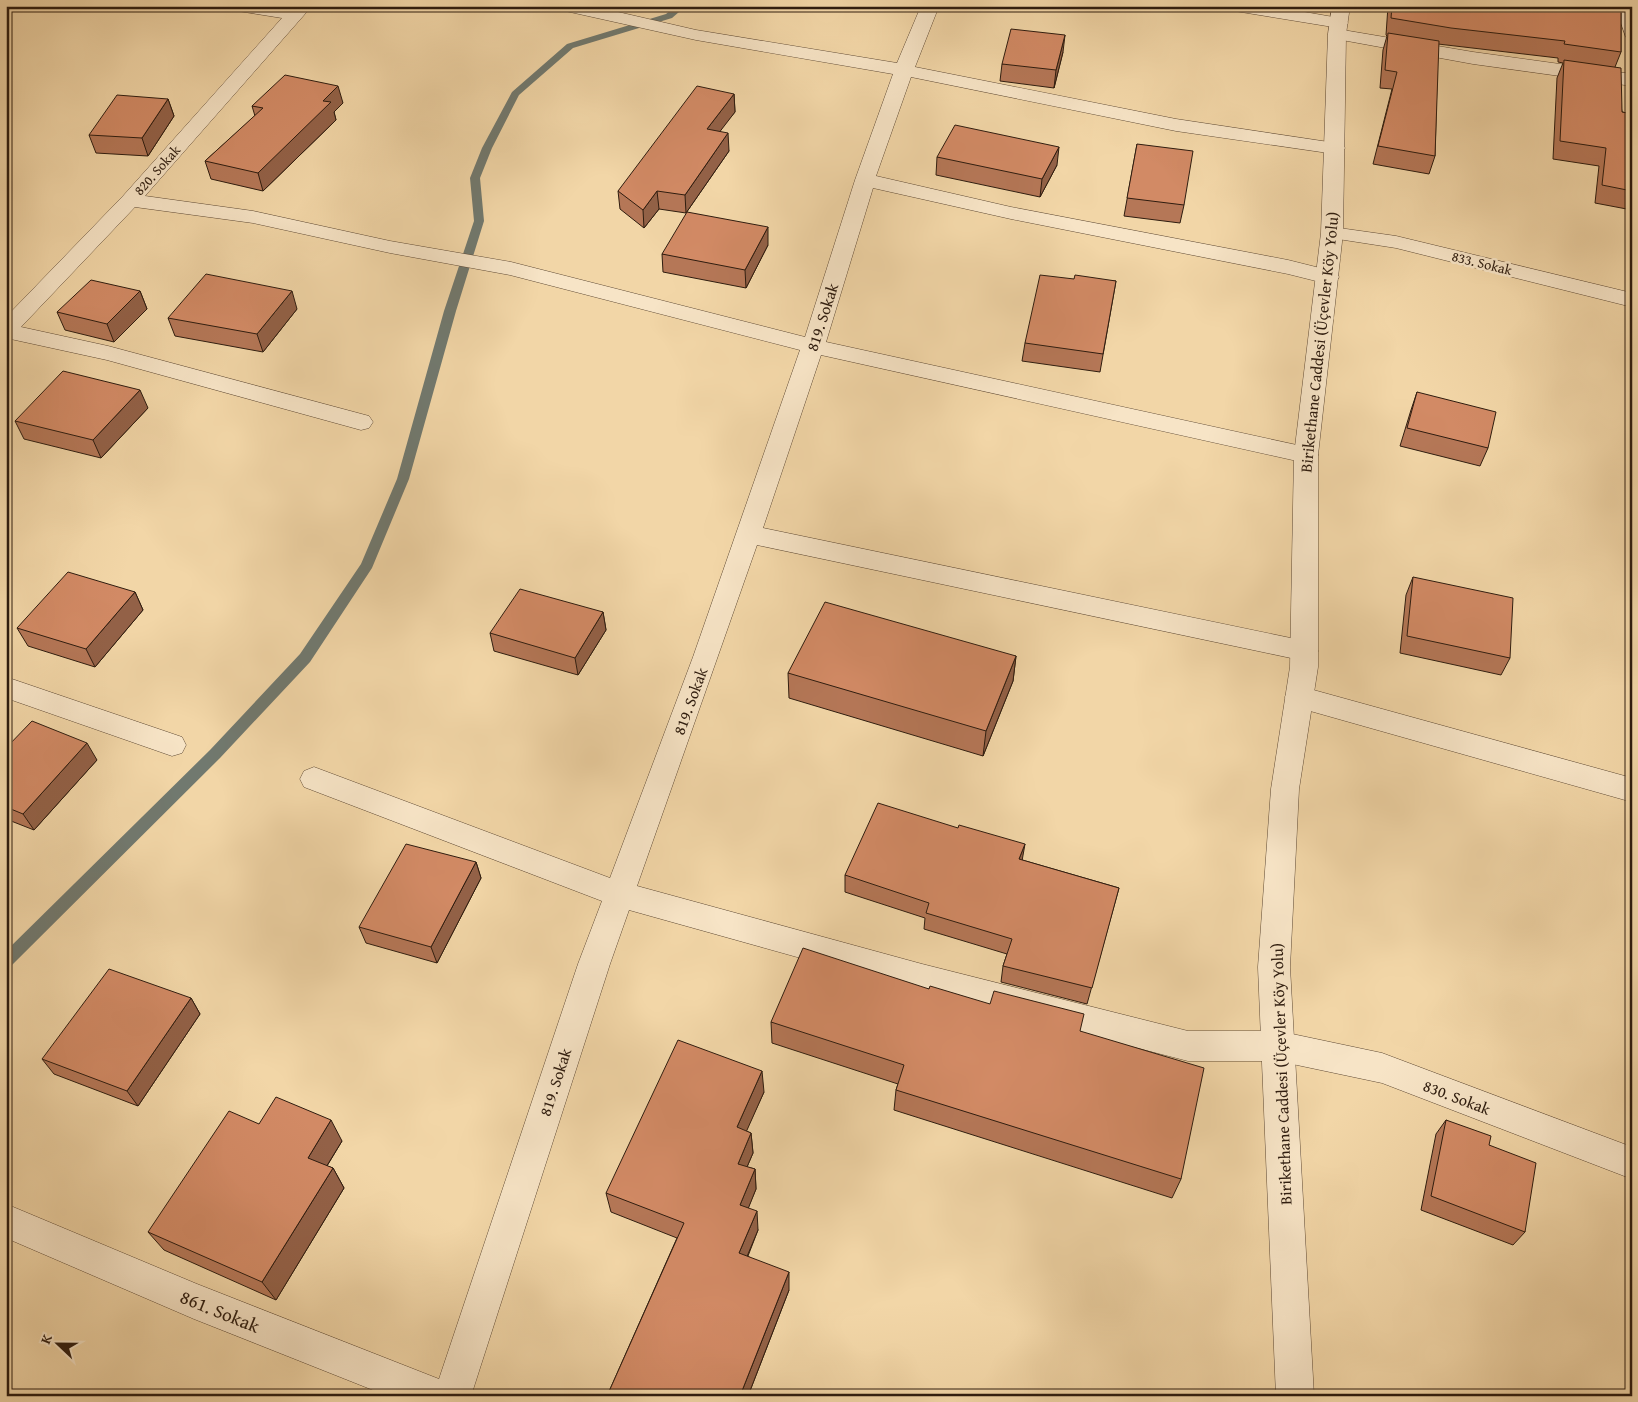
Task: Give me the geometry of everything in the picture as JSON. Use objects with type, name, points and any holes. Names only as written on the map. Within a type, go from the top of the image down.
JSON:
[{"type":"street","points":[[238,6],[299,11]]},
{"type":"street","points":[[567,6],[696,35],[904,70],[1176,125],[1335,148]]},
{"type":"street","name":"819. Sokak","points":[[452,1396],[591,973],[703,666],[812,346],[866,180],[904,70],[930,6]]},
{"type":"street","points":[[1235,6],[1339,21],[1474,58],[1632,80]]},
{"type":"street","points":[[1624,6],[1632,33]]},
{"type":"street","name":"820. Sokak","points":[[6,330],[130,200],[299,11]]},
{"type":"street","name":"Birikethane Caddesi (Üçevler Köy Yolu)","points":[[1295,1396],[1274,967],[1285,789],[1300,698],[1305,651],[1306,454],[1332,233],[1339,21]]},
{"type":"street","points":[[866,180],[1011,213],[1288,267],[1328,277]]},
{"type":"street","points":[[130,200],[252,217],[390,247],[511,269],[812,346],[1306,454]]},
{"type":"street","name":"833. Sokak","points":[[1332,233],[1396,242],[1632,300]]},
{"type":"street","points":[[6,330],[108,353],[361,422]]},
{"type":"street","points":[[748,534],[1305,651]]},
{"type":"street","points":[[6,687],[172,744]]},
{"type":"street","points":[[1300,698],[1632,790]]},
{"type":"street","name":"830. Sokak","points":[[314,779],[619,894],[922,978],[1188,1046],[1278,1046],[1382,1068],[1632,1163]]},
{"type":"street","name":"861. Sokak","points":[[6,1221],[194,1301],[435,1396]]},
{"type":"building","points":[[1392,6],[1621,6],[1621,52],[1564,44],[1565,41],[1451,28],[1391,18]]},
{"type":"building","points":[[1011,29],[1065,35],[1056,70],[1002,64]]},
{"type":"building","points":[[1388,33],[1439,41],[1435,156],[1378,146],[1397,72],[1385,70]]},
{"type":"building","points":[[1564,60],[1621,68],[1622,112],[1632,114],[1632,191],[1602,185],[1606,148],[1560,141]]},
{"type":"building","points":[[285,75],[338,86],[323,101],[331,102],[258,173],[205,161],[263,108],[252,106]]},
{"type":"building","points":[[697,86],[734,94],[707,129],[728,133],[685,195],[657,191],[643,210],[618,191]]},
{"type":"building","points":[[117,95],[168,99],[142,138],[89,135]]},
{"type":"building","points":[[955,125],[1059,147],[1042,179],[937,157]]},
{"type":"building","points":[[1137,144],[1193,151],[1184,205],[1127,198]]},
{"type":"building","points":[[687,212],[768,227],[745,270],[662,254]]},
{"type":"building","points":[[206,274],[292,291],[257,334],[168,318]]},
{"type":"building","points":[[1040,275],[1074,279],[1075,275],[1116,281],[1103,354],[1025,343]]},
{"type":"building","points":[[91,280],[140,291],[107,324],[57,312]]},
{"type":"building","points":[[63,371],[140,390],[93,440],[15,421]]},
{"type":"building","points":[[1417,392],[1496,412],[1488,448],[1407,428]]},
{"type":"building","points":[[68,572],[135,592],[86,649],[17,628]]},
{"type":"building","points":[[1413,577],[1513,598],[1510,658],[1407,636]]},
{"type":"building","points":[[520,589],[603,612],[575,658],[490,633]]},
{"type":"building","points":[[825,602],[1016,656],[986,731],[788,673]]},
{"type":"building","points":[[32,721],[87,743],[23,814],[6,807],[6,748]]},
{"type":"building","points":[[878,803],[958,828],[959,825],[1025,844],[1019,859],[1119,888],[1092,988],[1003,966],[1012,939],[926,913],[929,903],[845,875]]},
{"type":"building","points":[[406,844],[476,862],[431,947],[359,927]]},
{"type":"building","points":[[803,948],[929,989],[930,986],[990,1004],[994,991],[1084,1014],[1080,1031],[1204,1068],[1181,1179],[896,1090],[904,1065],[771,1022]]},
{"type":"building","points":[[109,969],[191,998],[127,1091],[42,1059]]},
{"type":"building","points":[[678,1040],[762,1071],[737,1127],[751,1133],[738,1164],[755,1169],[740,1205],[757,1211],[739,1253],[789,1272],[740,1396],[607,1396],[684,1223],[606,1193]]},
{"type":"building","points":[[276,1097],[331,1120],[308,1158],[333,1168],[262,1282],[148,1232],[229,1111],[259,1124]]},
{"type":"building","points":[[1446,1120],[1491,1136],[1489,1145],[1536,1163],[1525,1232],[1431,1196]]},
{"type":"waterway","points":[[6,961],[215,754],[305,658],[367,565],[403,479],[450,311],[479,221],[475,178],[487,148],[515,94],[570,46],[669,16],[682,6]]}]
